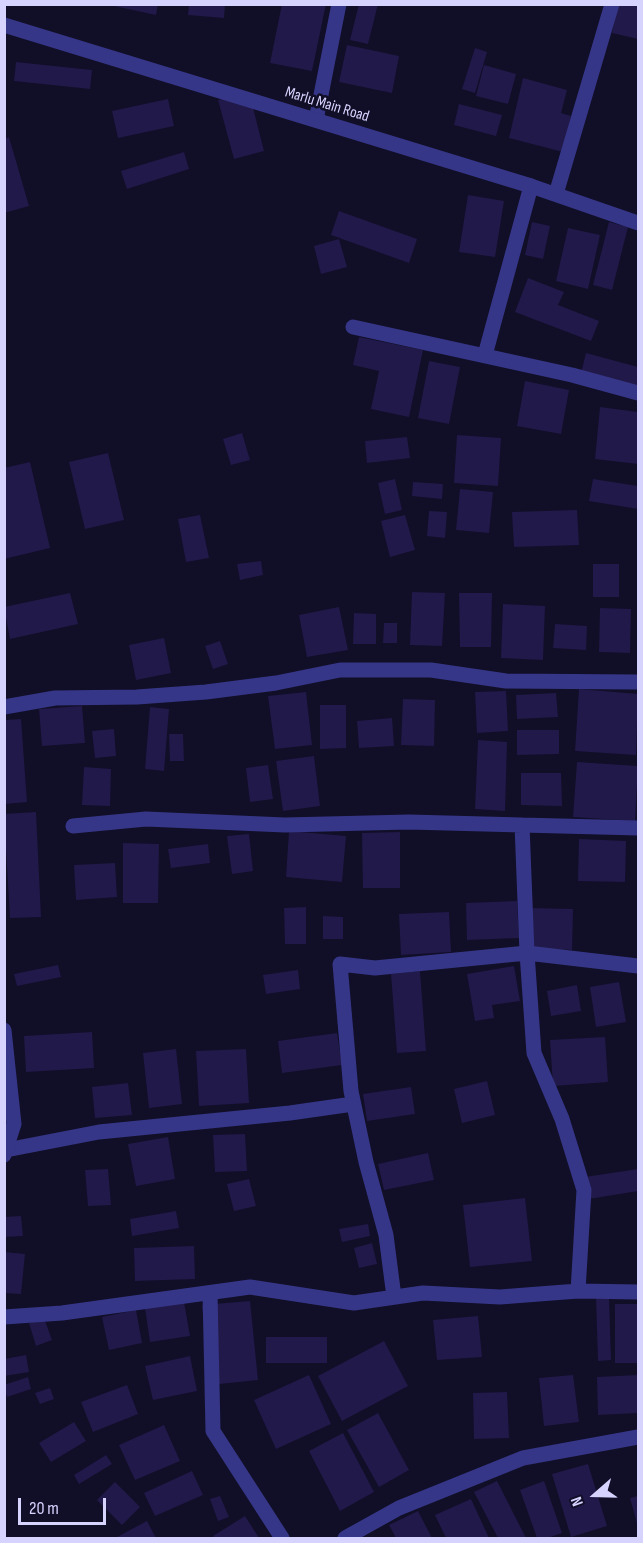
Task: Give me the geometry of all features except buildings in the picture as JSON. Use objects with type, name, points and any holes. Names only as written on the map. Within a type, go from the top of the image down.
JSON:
[{"type":"street","points":[[316,120],[339,4]]},
{"type":"street","points":[[556,194],[612,4]]},
{"type":"street","name":"Marlu Main Road","points":[[4,25],[531,186],[639,223]]},
{"type":"street","points":[[485,355],[531,186]]},
{"type":"street","points":[[353,327],[485,355],[639,393]]},
{"type":"street","points":[[4,707],[55,698],[137,697],[206,692],[276,683],[340,670],[431,670],[506,681],[639,682]]},
{"type":"street","points":[[73,826],[146,819],[285,825],[409,822],[639,828]]},
{"type":"street","points":[[522,825],[534,1053],[562,1119],[584,1190],[578,1291]]},
{"type":"street","points":[[394,1297],[386,1235],[353,1104],[340,964],[375,968],[527,953],[639,966]]},
{"type":"street","points":[[4,1030],[14,1124],[5,1152],[99,1132],[279,1114],[353,1104]]},
{"type":"street","points":[[4,1317],[62,1313],[250,1287],[354,1303],[423,1293],[500,1297],[578,1291],[639,1292]]},
{"type":"street","points":[[210,1293],[213,1431],[282,1539]]},
{"type":"street","points":[[345,1539],[399,1508],[523,1458],[639,1437]]}]
